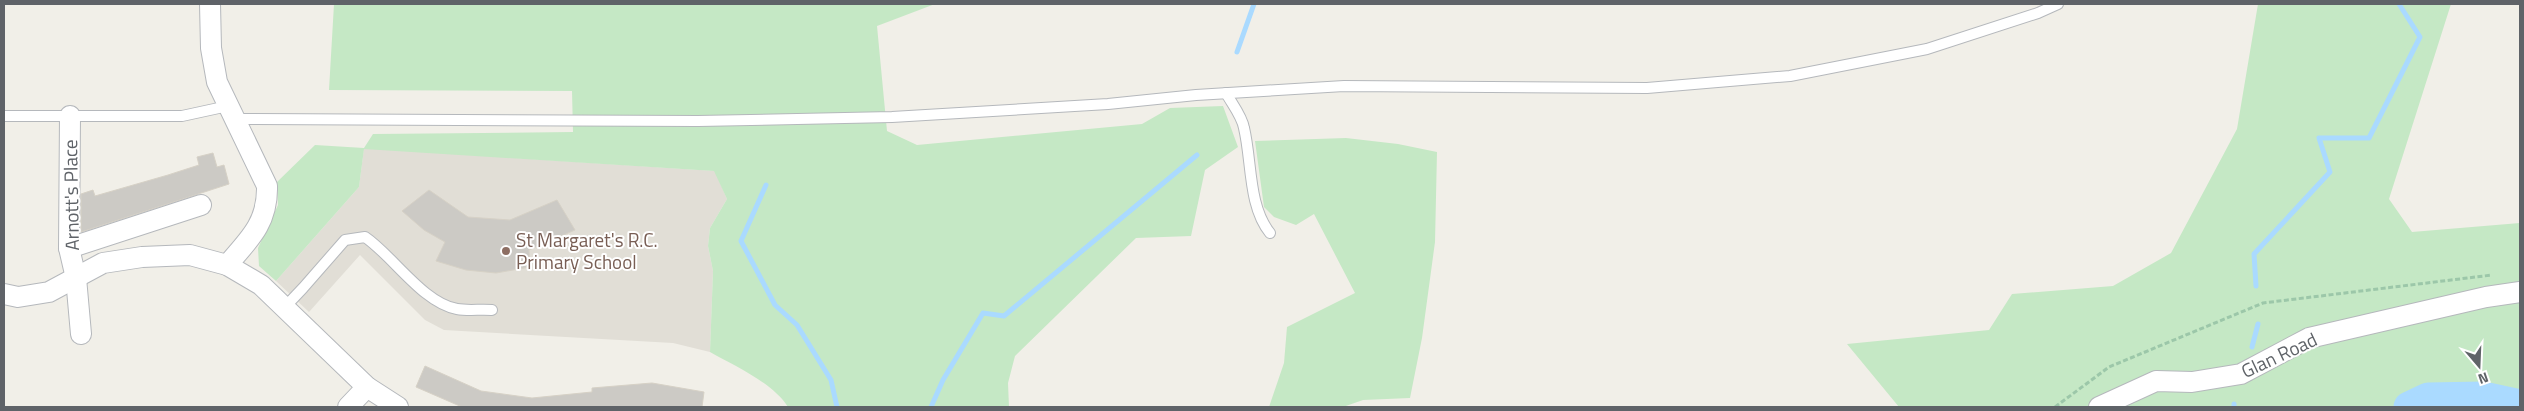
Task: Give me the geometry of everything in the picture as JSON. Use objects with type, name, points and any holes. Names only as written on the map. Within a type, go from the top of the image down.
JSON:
[{"type":"street","points":[[210,4],[211,48],[216,82],[267,186],[268,204],[257,230],[227,264]]},
{"type":"street","name":"Arnott's Place","points":[[70,116],[69,248],[76,278],[81,334]]},
{"type":"street","points":[[69,248],[201,205]]},
{"type":"street","points":[[4,294],[18,297],[49,292],[103,263],[142,257],[190,255],[227,264],[261,285],[367,387],[398,407]]},
{"type":"street","name":"Glan Road","points":[[2099,407],[2156,381],[2192,382],[2241,374],[2309,338],[2486,297],[2520,292]]},
{"type":"street","points":[[348,407],[367,387]]},
{"type":"lane","points":[[4,116],[182,116],[231,112],[698,121],[863,118],[1108,104],[1226,93],[1344,86],[1647,88],[1790,76],[1927,49],[2038,13],[2058,4]]},
{"type":"lane","points":[[1226,93],[1244,125],[1252,182],[1262,222],[1270,233]]},
{"type":"lane","points":[[285,307],[345,240],[365,237],[381,248],[432,298],[456,309],[492,310]]},
{"type":"path","points":[[2056,407],[2109,367],[2263,303],[2500,274]]},
{"type":"shaded area","name":"St Margaret's R.C. Primary School","points":[[364,148],[715,171],[727,199],[710,228],[708,246],[713,271],[710,352],[673,343],[444,330],[425,320],[360,255],[309,312],[276,281],[359,187]]},
{"type":"green space","points":[[334,4],[935,4],[877,26],[887,131],[917,145],[1142,124],[1170,108],[1223,106],[1238,147],[1205,170],[1191,236],[1136,238],[1015,356],[1008,383],[1009,407],[788,407],[773,390],[742,369],[710,352],[713,271],[708,246],[710,228],[727,199],[714,171],[364,149],[359,187],[276,281],[259,266],[258,248],[278,205],[277,182],[315,145],[364,148],[373,134],[573,132],[572,91],[329,90]]},
{"type":"green space","points":[[2258,4],[2451,4],[2389,199],[2412,232],[2520,223],[2520,407],[1899,407],[1847,344],[1989,330],[2012,294],[2113,286],[2171,253],[2237,129]]},
{"type":"green space","points":[[1346,138],[1398,144],[1437,152],[1435,242],[1422,338],[1410,398],[1363,400],[1343,407],[1269,407],[1284,363],[1287,327],[1355,293],[1314,214],[1296,225],[1274,217],[1264,207],[1255,141]]},
{"type":"building","points":[[213,153],[217,167],[224,165],[229,184],[81,232],[81,194],[93,190],[95,196],[168,175],[199,165],[197,157]]},
{"type":"building","points":[[429,190],[468,217],[510,220],[557,200],[575,230],[529,250],[530,267],[496,273],[466,270],[436,261],[445,242],[424,230],[402,211]]},
{"type":"building","points":[[425,366],[481,391],[532,398],[592,392],[592,388],[652,383],[704,392],[702,407],[462,407],[416,387]]},
{"type":"waterway","points":[[1237,52],[1254,4]]},
{"type":"waterway","points":[[2256,286],[2254,254],[2330,172],[2319,138],[2369,138],[2420,37],[2399,4]]},
{"type":"waterway","points":[[931,407],[943,380],[983,313],[1004,316],[1197,155]]},
{"type":"waterway","points":[[766,185],[741,241],[775,305],[797,325],[831,380],[837,407]]},
{"type":"waterway","points":[[2252,347],[2258,324]]},
{"type":"waterway","points":[[2409,407],[2428,398],[2483,397],[2520,405]]},
{"type":"place","name":"St Margaret's R.C. Primary School","points":[[506,251]]}]
